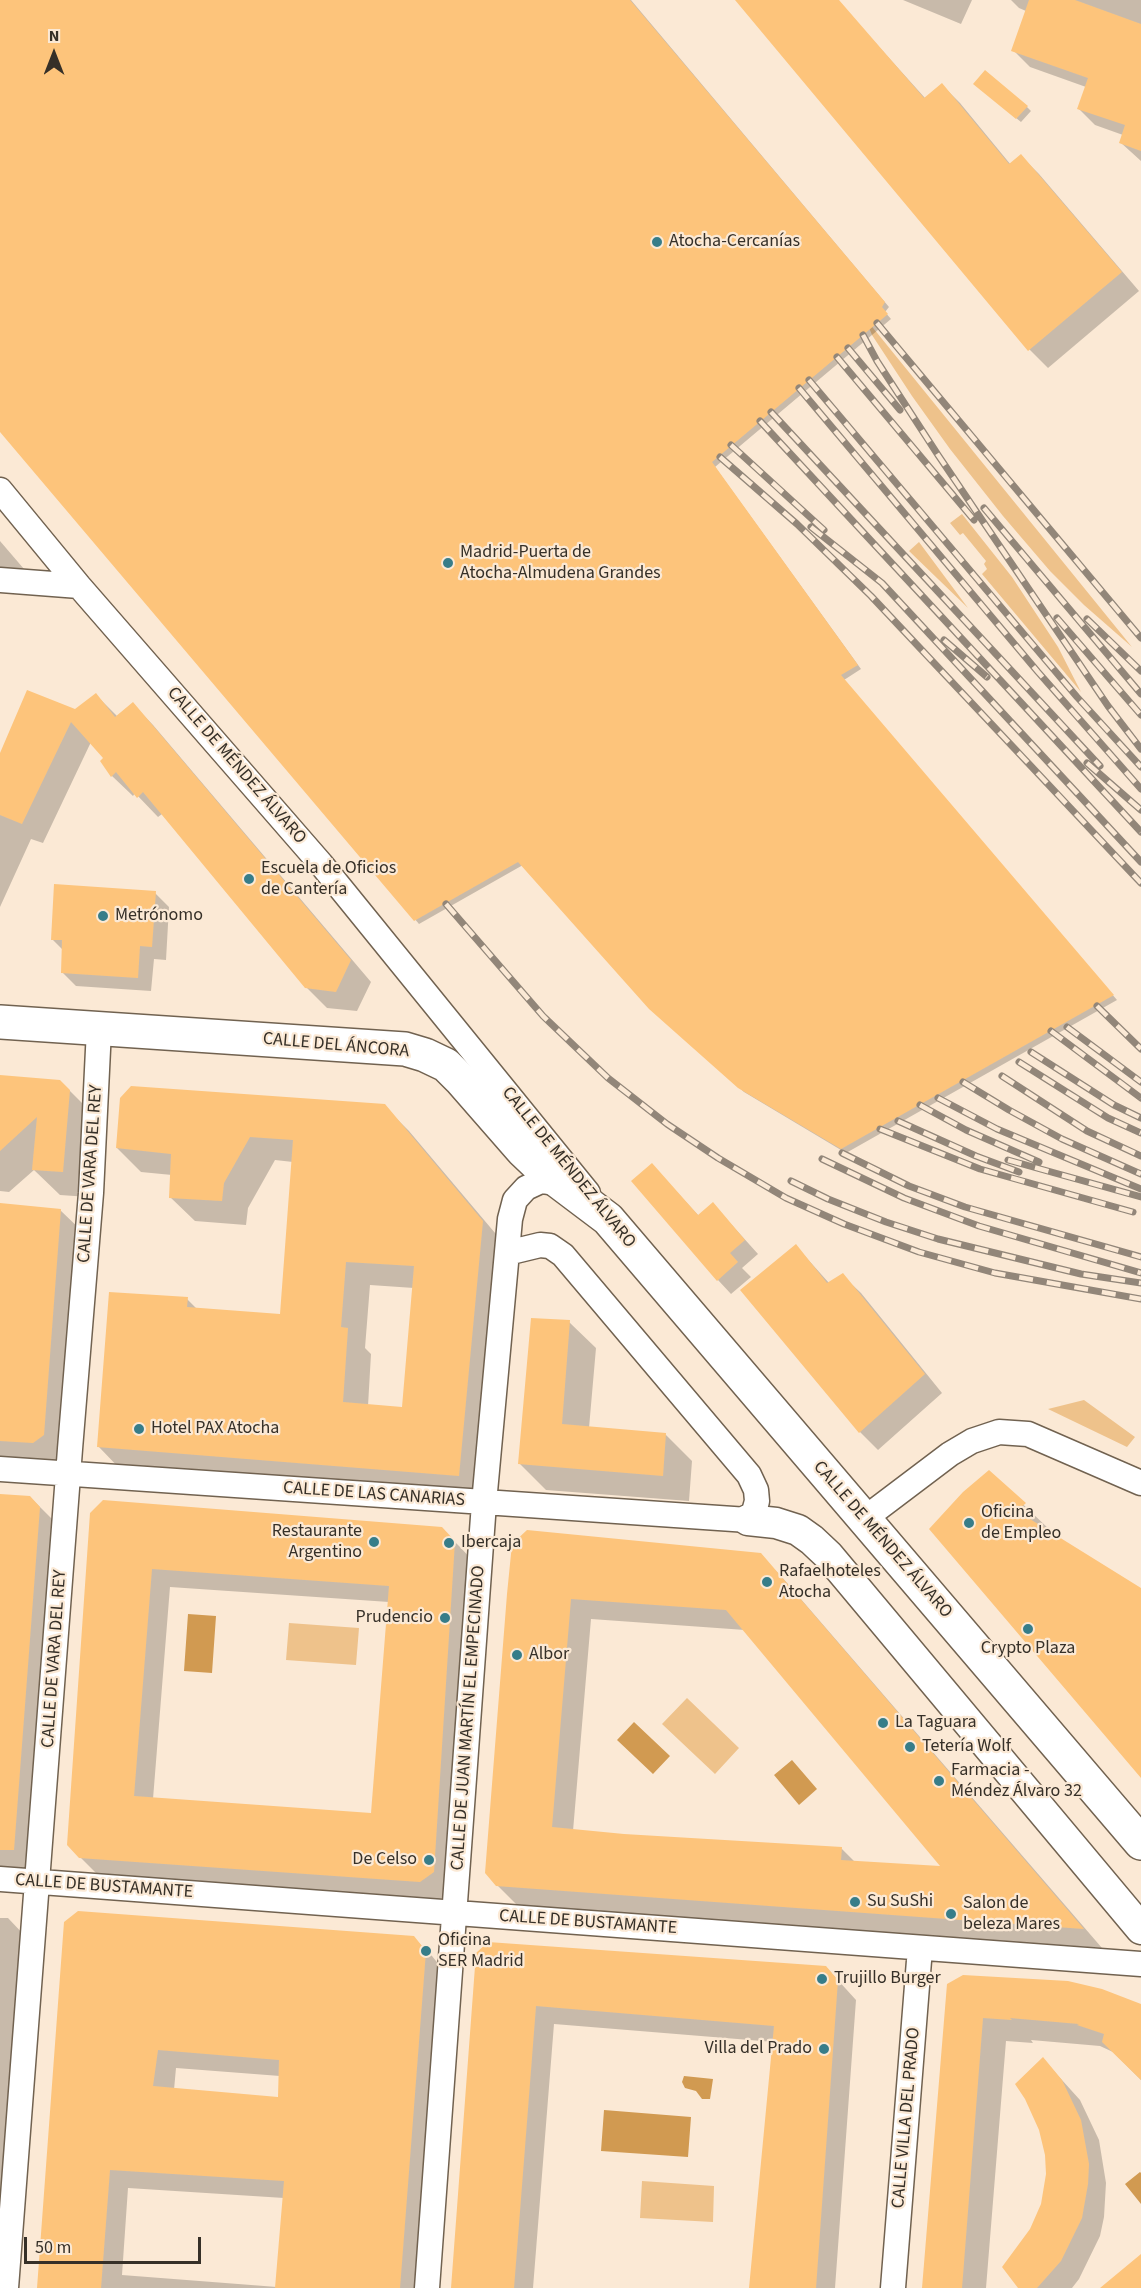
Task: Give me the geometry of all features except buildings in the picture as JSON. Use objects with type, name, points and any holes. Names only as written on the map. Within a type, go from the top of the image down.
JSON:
[{"type":"main road","name":"CALLE DEL ÁNCORA","points":[[0,1022],[395,1049],[425,1055],[446,1065],[522,1150],[559,1183],[608,1219]]},
{"type":"main road","name":"CALLE DE MÉNDEZ ÁLVARO","points":[[608,1219],[1141,1843]]},
{"type":"street","name":"CALLE DE MÉNDEZ ÁLVARO","points":[[0,490],[80,586],[321,864],[608,1219]]},
{"type":"street","points":[[0,580],[80,586]]},
{"type":"street","name":"CALLE DE VARA DEL REY","points":[[6,2288],[91,1193],[99,1029]]},
{"type":"street","name":"CALLE DE JUAN MARTÍN EL EMPECINADO","points":[[427,2288],[484,1503],[510,1219],[515,1200],[526,1188],[541,1181],[559,1183]]},
{"type":"street","points":[[507,1253],[540,1245],[550,1246],[563,1255],[749,1475],[756,1490],[757,1501],[754,1512],[748,1520]]},
{"type":"street","points":[[864,1519],[950,1454],[972,1441],[999,1432],[1028,1434],[1141,1483]]},
{"type":"street","name":"CALLE DE LAS CANARIAS","points":[[0,1469],[748,1520]]},
{"type":"street","points":[[748,1520],[776,1523],[798,1530],[829,1556],[1141,1929]]},
{"type":"street","name":"CALLE DE BUSTAMANTE","points":[[0,1879],[1141,1964]]},
{"type":"street","name":"CALLE VILLA DEL PRADO","points":[[893,2288],[920,1948]]},
{"type":"shaded area","points":[[865,318],[1132,647],[1084,605],[1050,571],[1003,516],[912,396],[872,335]]},
{"type":"shaded area","points":[[962,514],[1012,577],[1058,647],[1081,692],[982,574],[987,569],[984,564],[986,561],[963,533],[960,535],[950,523]]},
{"type":"shaded area","points":[[919,542],[968,608],[909,551]]},
{"type":"shaded area","points":[[1084,1400],[1135,1437],[1127,1447],[1048,1409]]},
{"type":"shaded area","points":[[188,1614],[216,1616],[212,1673],[184,1671]]},
{"type":"shaded area","points":[[289,1623],[359,1628],[356,1665],[286,1660]]},
{"type":"shaded area","points":[[687,1698],[739,1748],[715,1774],[662,1724]]},
{"type":"shaded area","points":[[634,1722],[670,1756],[653,1774],[617,1740]]},
{"type":"shaded area","points":[[792,1760],[817,1789],[799,1805],[774,1775]]},
{"type":"shaded area","points":[[684,2076],[713,2079],[710,2099],[702,2099],[696,2091],[685,2088],[682,2082]]},
{"type":"shaded area","points":[[604,2110],[691,2117],[688,2157],[601,2151]]},
{"type":"shaded area","points":[[1141,2173],[1141,2204],[1125,2184]]},
{"type":"shaded area","points":[[642,2181],[714,2186],[713,2222],[640,2218]]},
{"type":"railway","points":[[877,323],[1141,638]]},
{"type":"railway","points":[[863,335],[877,361],[938,455],[1108,706],[1141,749]]},
{"type":"railway","points":[[848,348],[900,410]]},
{"type":"railway","points":[[837,357],[974,520]]},
{"type":"railway","points":[[809,380],[1077,697],[1141,767]]},
{"type":"railway","points":[[799,388],[1038,672],[1141,789]]},
{"type":"railway","points":[[771,412],[1100,766]]},
{"type":"railway","points":[[760,421],[1141,832]]},
{"type":"railway","points":[[731,445],[824,530]]},
{"type":"railway","points":[[720,457],[797,524],[871,596],[1141,883]]},
{"type":"railway","points":[[984,508],[1141,694]]},
{"type":"railway","points":[[811,527],[882,583],[1141,862]]},
{"type":"railway","points":[[1057,618],[1141,715]]},
{"type":"railway","points":[[1087,619],[1141,671]]},
{"type":"railway","points":[[944,640],[987,677]]},
{"type":"railway","points":[[1087,763],[1141,810]]},
{"type":"railway","points":[[446,904],[543,1016],[608,1078],[667,1124],[718,1158],[786,1198],[844,1224],[919,1252],[995,1273],[1141,1299]]},
{"type":"railway","points":[[1097,1006],[1141,1049]]},
{"type":"railway","points":[[1067,1027],[1141,1082]]},
{"type":"railway","points":[[1051,1031],[1141,1098]]},
{"type":"railway","points":[[1031,1052],[1114,1105],[1141,1118]]},
{"type":"railway","points":[[1019,1062],[1108,1118],[1141,1133]]},
{"type":"railway","points":[[1002,1076],[1087,1131],[1141,1156]]},
{"type":"railway","points":[[963,1082],[1062,1139],[1141,1174]]},
{"type":"railway","points":[[938,1098],[997,1129],[1141,1189]]},
{"type":"railway","points":[[920,1105],[966,1130],[1039,1162]]},
{"type":"railway","points":[[898,1121],[976,1156],[1019,1172]]},
{"type":"railway","points":[[880,1129],[980,1169],[1133,1212]]},
{"type":"railway","points":[[842,1153],[909,1186],[965,1207],[1141,1257]]},
{"type":"railway","points":[[822,1159],[904,1198],[979,1226],[1141,1273]]},
{"type":"railway","points":[[1008,1160],[1141,1197]]},
{"type":"railway","points":[[791,1181],[828,1199],[886,1222],[938,1239],[1081,1274],[1141,1283]]},
{"type":"place","name":"Atocha-Cercanías","points":[[657,242]]},
{"type":"place","name":"Madrid-Puerta de Atocha-Almudena Grandes","points":[[448,563]]},
{"type":"place","name":"Escuela de Oficios de Cantería","points":[[249,879]]},
{"type":"place","name":"Metrónomo","points":[[103,916]]},
{"type":"place","name":"Hotel PAX Atocha","points":[[139,1429]]},
{"type":"place","name":"Oficina de Empleo","points":[[969,1523]]},
{"type":"place","name":"Restaurante Argentino","points":[[374,1542]]},
{"type":"place","name":"Ibercaja","points":[[449,1543]]},
{"type":"place","name":"Rafaelhoteles Atocha","points":[[767,1582]]},
{"type":"place","name":"Prudencio","points":[[445,1618]]},
{"type":"place","name":"Crypto Plaza","points":[[1028,1629]]},
{"type":"place","name":"Albor","points":[[517,1655]]},
{"type":"place","name":"La Taguara","points":[[883,1723]]},
{"type":"place","name":"Tetería Wolf","points":[[910,1747]]},
{"type":"place","name":"Farmacia - Méndez Álvaro 32","points":[[939,1781]]},
{"type":"place","name":"De Celso","points":[[429,1860]]},
{"type":"place","name":"Su SuShi","points":[[855,1902]]},
{"type":"place","name":"Salon de beleza Mares","points":[[951,1914]]},
{"type":"place","name":"Oficina SER Madrid","points":[[426,1951]]},
{"type":"place","name":"Trujillo Burger","points":[[822,1979]]},
{"type":"place","name":"Villa del Prado","points":[[824,2049]]}]
